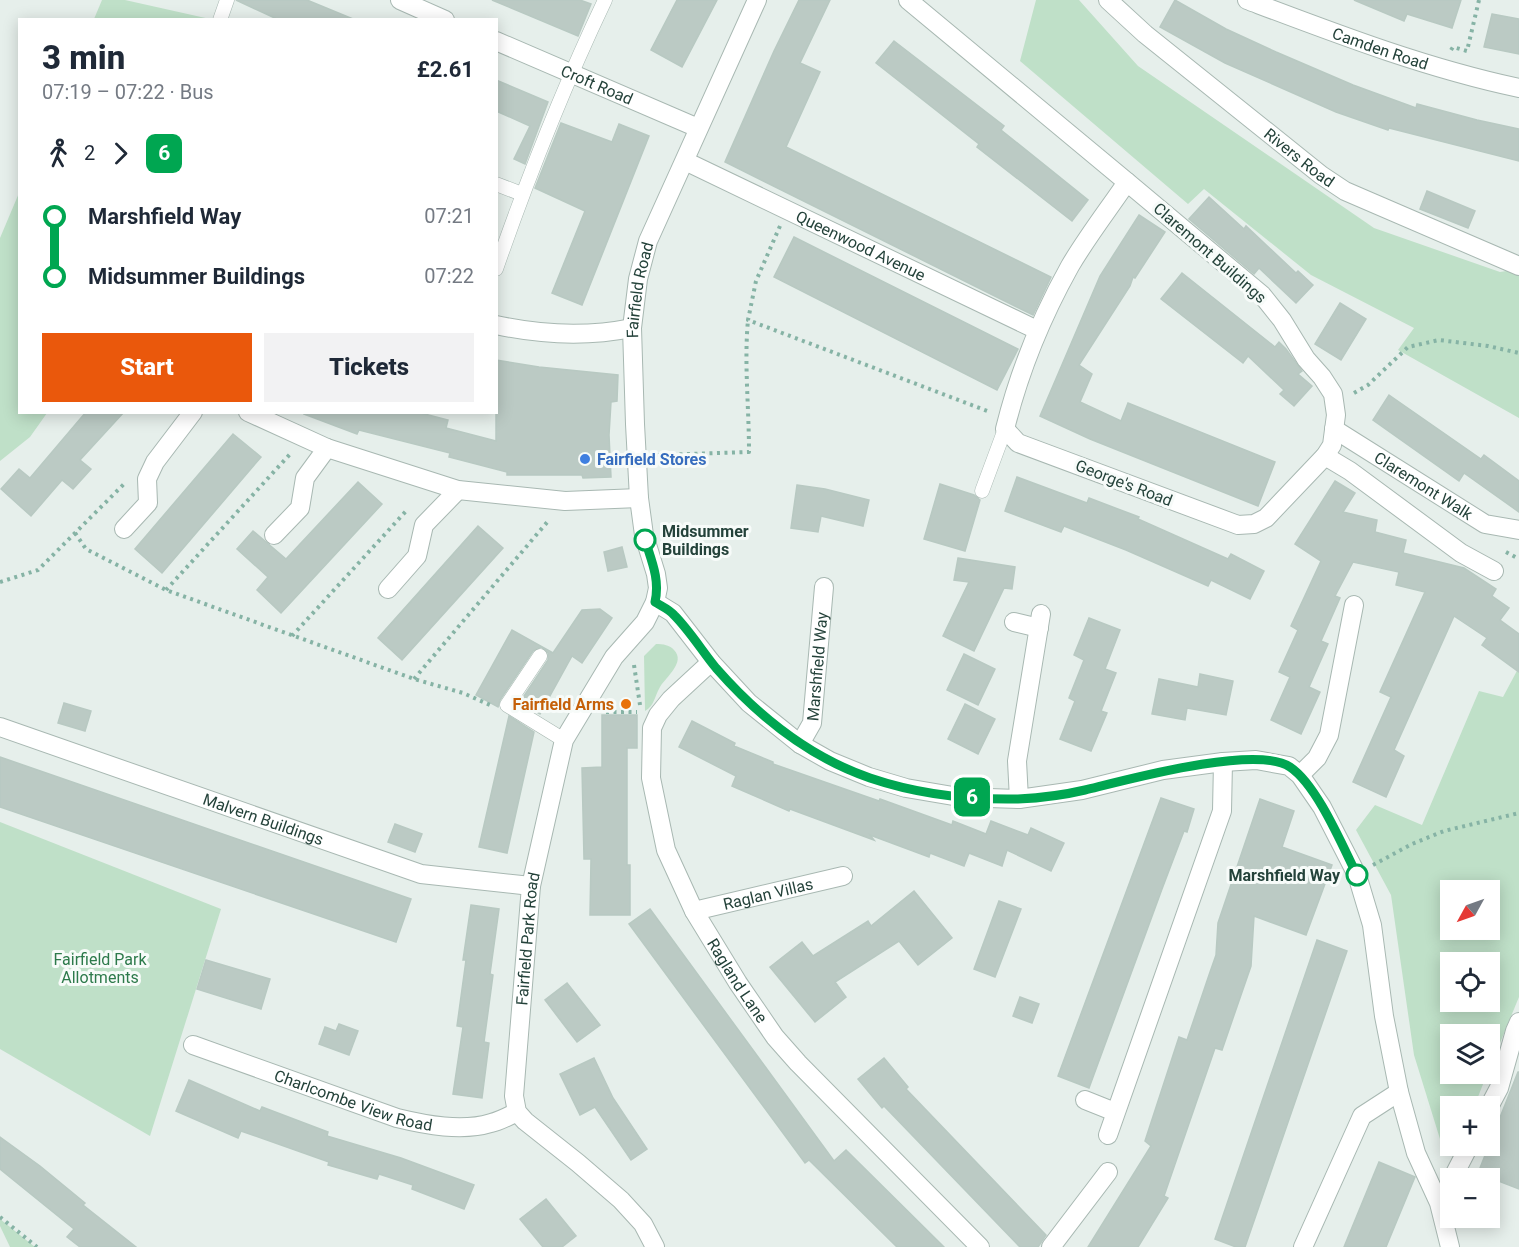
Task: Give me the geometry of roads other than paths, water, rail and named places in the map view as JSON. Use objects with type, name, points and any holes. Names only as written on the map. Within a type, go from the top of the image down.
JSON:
[{"type":"street","points":[[400,0],[441,18]]},
{"type":"street","name":"Fairfield Road","points":[[655,602],[658,588],[656,574],[644,535],[639,498],[632,328],[638,279],[648,241],[758,0]]},
{"type":"street","name":"Claremont Buildings","points":[[908,0],[1262,295],[1333,394],[1336,415],[1332,445],[1324,456]]},
{"type":"street","name":"Rivers Road","points":[[1108,0],[1219,93],[1321,175],[1345,191],[1519,266]]},
{"type":"street","name":"Camden Road","points":[[1247,0],[1402,57],[1453,73],[1519,88]]},
{"type":"street","name":"Croft Road","points":[[498,42],[698,128]]},
{"type":"street","name":"Queenwood Avenue","points":[[685,161],[1037,330]]},
{"type":"street","points":[[1006,424],[1007,414],[1037,330],[1071,265],[1127,182]]},
{"type":"street","points":[[498,326],[543,333],[577,334],[604,333],[632,328]]},
{"type":"street","points":[[124,529],[148,503],[147,480],[155,462],[191,414]]},
{"type":"street","points":[[252,414],[327,448],[458,490],[565,501],[639,498]]},
{"type":"street","name":"George's Road","points":[[1006,424],[1018,443],[1238,525],[1254,524],[1266,518],[1324,456]]},
{"type":"street","name":"Claremont Walk","points":[[1334,429],[1485,524],[1519,530]]},
{"type":"street","points":[[274,535],[300,508],[305,478],[327,448]]},
{"type":"street","name":"Claremont Walk","points":[[1324,456],[1350,471],[1461,553],[1494,571]]},
{"type":"street","points":[[388,589],[417,556],[424,525],[458,490]]},
{"type":"street","name":"Marshfield Way","points":[[800,744],[812,723],[824,587]]},
{"type":"street","name":"Fairfield Park Road","points":[[517,1112],[514,1096],[531,886],[564,740],[614,657],[645,622],[655,602]]},
{"type":"street","name":"Marshfield Way","points":[[655,602],[673,613],[711,662],[749,703],[800,744],[869,777],[906,788],[960,797],[1019,799],[1082,790],[1162,770],[1256,760],[1288,766],[1300,775],[1322,807],[1357,875],[1372,925],[1384,1016],[1399,1092],[1416,1153],[1440,1203]]},
{"type":"street","points":[[1300,775],[1317,758],[1329,735],[1354,604]]},
{"type":"street","points":[[1014,622],[1040,621],[1017,761],[1019,799]]},
{"type":"street","name":"Ragland Lane","points":[[711,662],[671,699],[658,715],[652,728],[651,778],[666,850],[694,911],[738,983],[776,1037],[798,1063],[980,1247]]},
{"type":"street","name":"Malvern Buildings","points":[[0,728],[421,874],[531,886]]},
{"type":"street","points":[[1108,1136],[1222,812],[1223,762]]},
{"type":"street","name":"Raglan Villas","points":[[694,911],[843,876]]},
{"type":"street","points":[[1495,1096],[1517,1027]]},
{"type":"street","name":"Charlcombe View Road","points":[[193,1045],[397,1118],[431,1126],[458,1127],[490,1124],[517,1112]]},
{"type":"street","points":[[1303,1247],[1362,1116],[1399,1092]]},
{"type":"street","points":[[1084,1100],[1115,1112]]},
{"type":"street","points":[[517,1112],[621,1200],[643,1224],[655,1247]]},
{"type":"street","points":[[1051,1247],[1108,1172]]},
{"type":"street","name":"Marshfield Way","points":[[1446,1228],[1450,1247]]},
{"type":"lane","points":[[221,18],[227,0]]},
{"type":"lane","points":[[498,263],[522,194],[571,73],[605,0]]},
{"type":"lane","points":[[498,184],[522,194]]},
{"type":"lane","points":[[982,491],[1006,424]]},
{"type":"lane","points":[[540,657],[507,705],[564,740]]},
{"type":"place","name":"Fairfield Stores","points":[[585,459]]},
{"type":"place","name":"Midsummer Buildings","points":[[645,540]]},
{"type":"place","name":"Fairfield Arms","points":[[626,704]]},
{"type":"place","name":"Marshfield Way","points":[[1357,875]]},
{"type":"park label","name":"Fairfield Park Allotments","points":[[100,968]]}]
